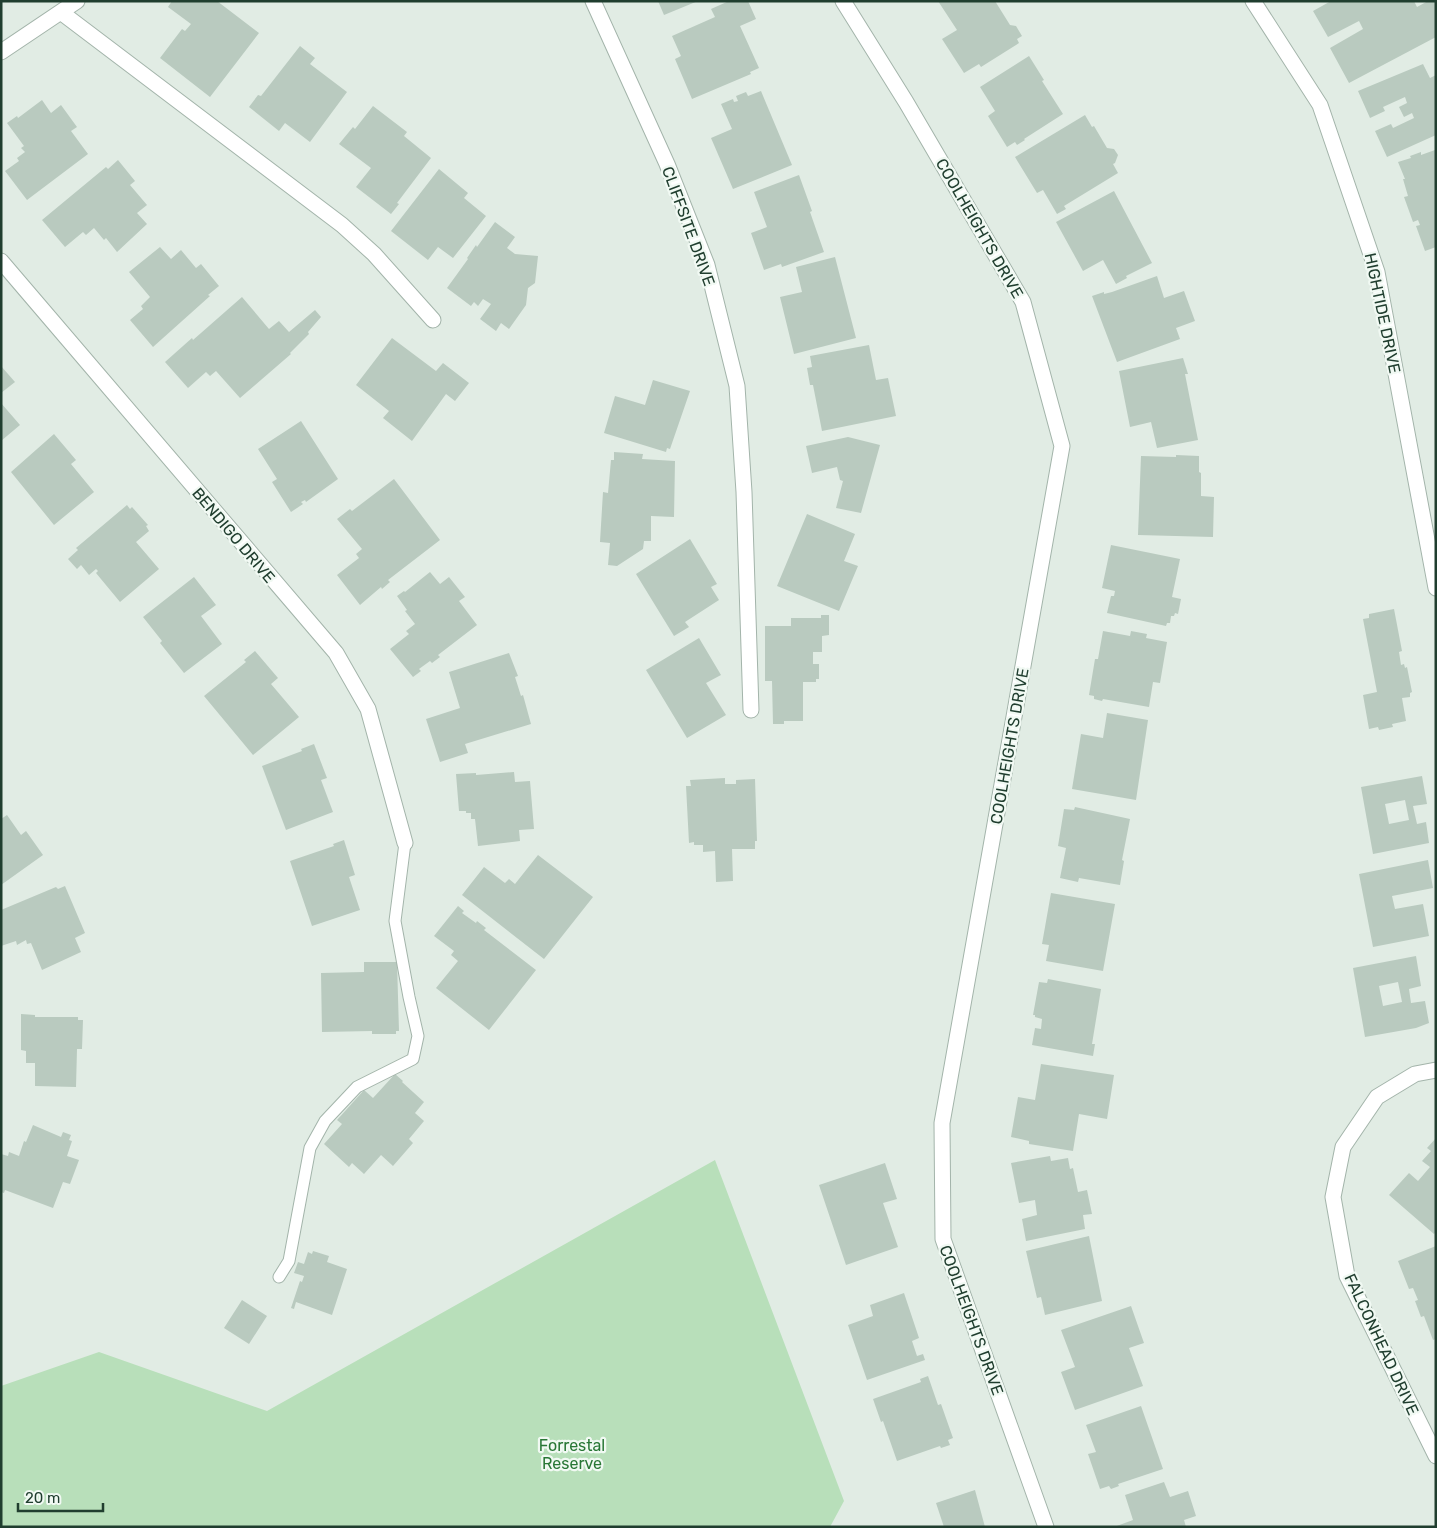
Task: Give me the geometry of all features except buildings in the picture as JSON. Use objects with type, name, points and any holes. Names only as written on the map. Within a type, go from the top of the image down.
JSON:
[{"type":"street","points":[[1,52],[62,13],[77,1]]},
{"type":"street","name":"CLIFFSITE DRIVE","points":[[593,1],[666,164],[707,265],[737,386],[744,492],[750,710]]},
{"type":"street","name":"COOLHEIGHTS DRIVE","points":[[843,1],[906,102],[1024,302],[1062,446],[942,1123],[943,1239],[1046,1527]]},
{"type":"street","name":"HIGHTIDE DRIVE","points":[[1253,1],[1320,104],[1377,272],[1436,588]]},
{"type":"street","points":[[62,13],[342,225],[374,254],[433,320]]},
{"type":"street","name":"BENDIGO DRIVE","points":[[1,261],[336,653],[368,709],[405,843]]},
{"type":"street","name":"FALCONHEAD DRIVE","points":[[1436,1070],[1415,1074],[1377,1098],[1343,1146],[1333,1197],[1347,1276],[1436,1456]]},
{"type":"lane","points":[[279,1277],[289,1261],[310,1148],[325,1121],[356,1087],[413,1059],[418,1036],[395,921],[405,843]]},
{"type":"green space","name":"Forrestal Reserve","points":[[715,1160],[844,1501],[830,1527],[1,1527],[1,1386],[99,1352],[267,1411]]}]
